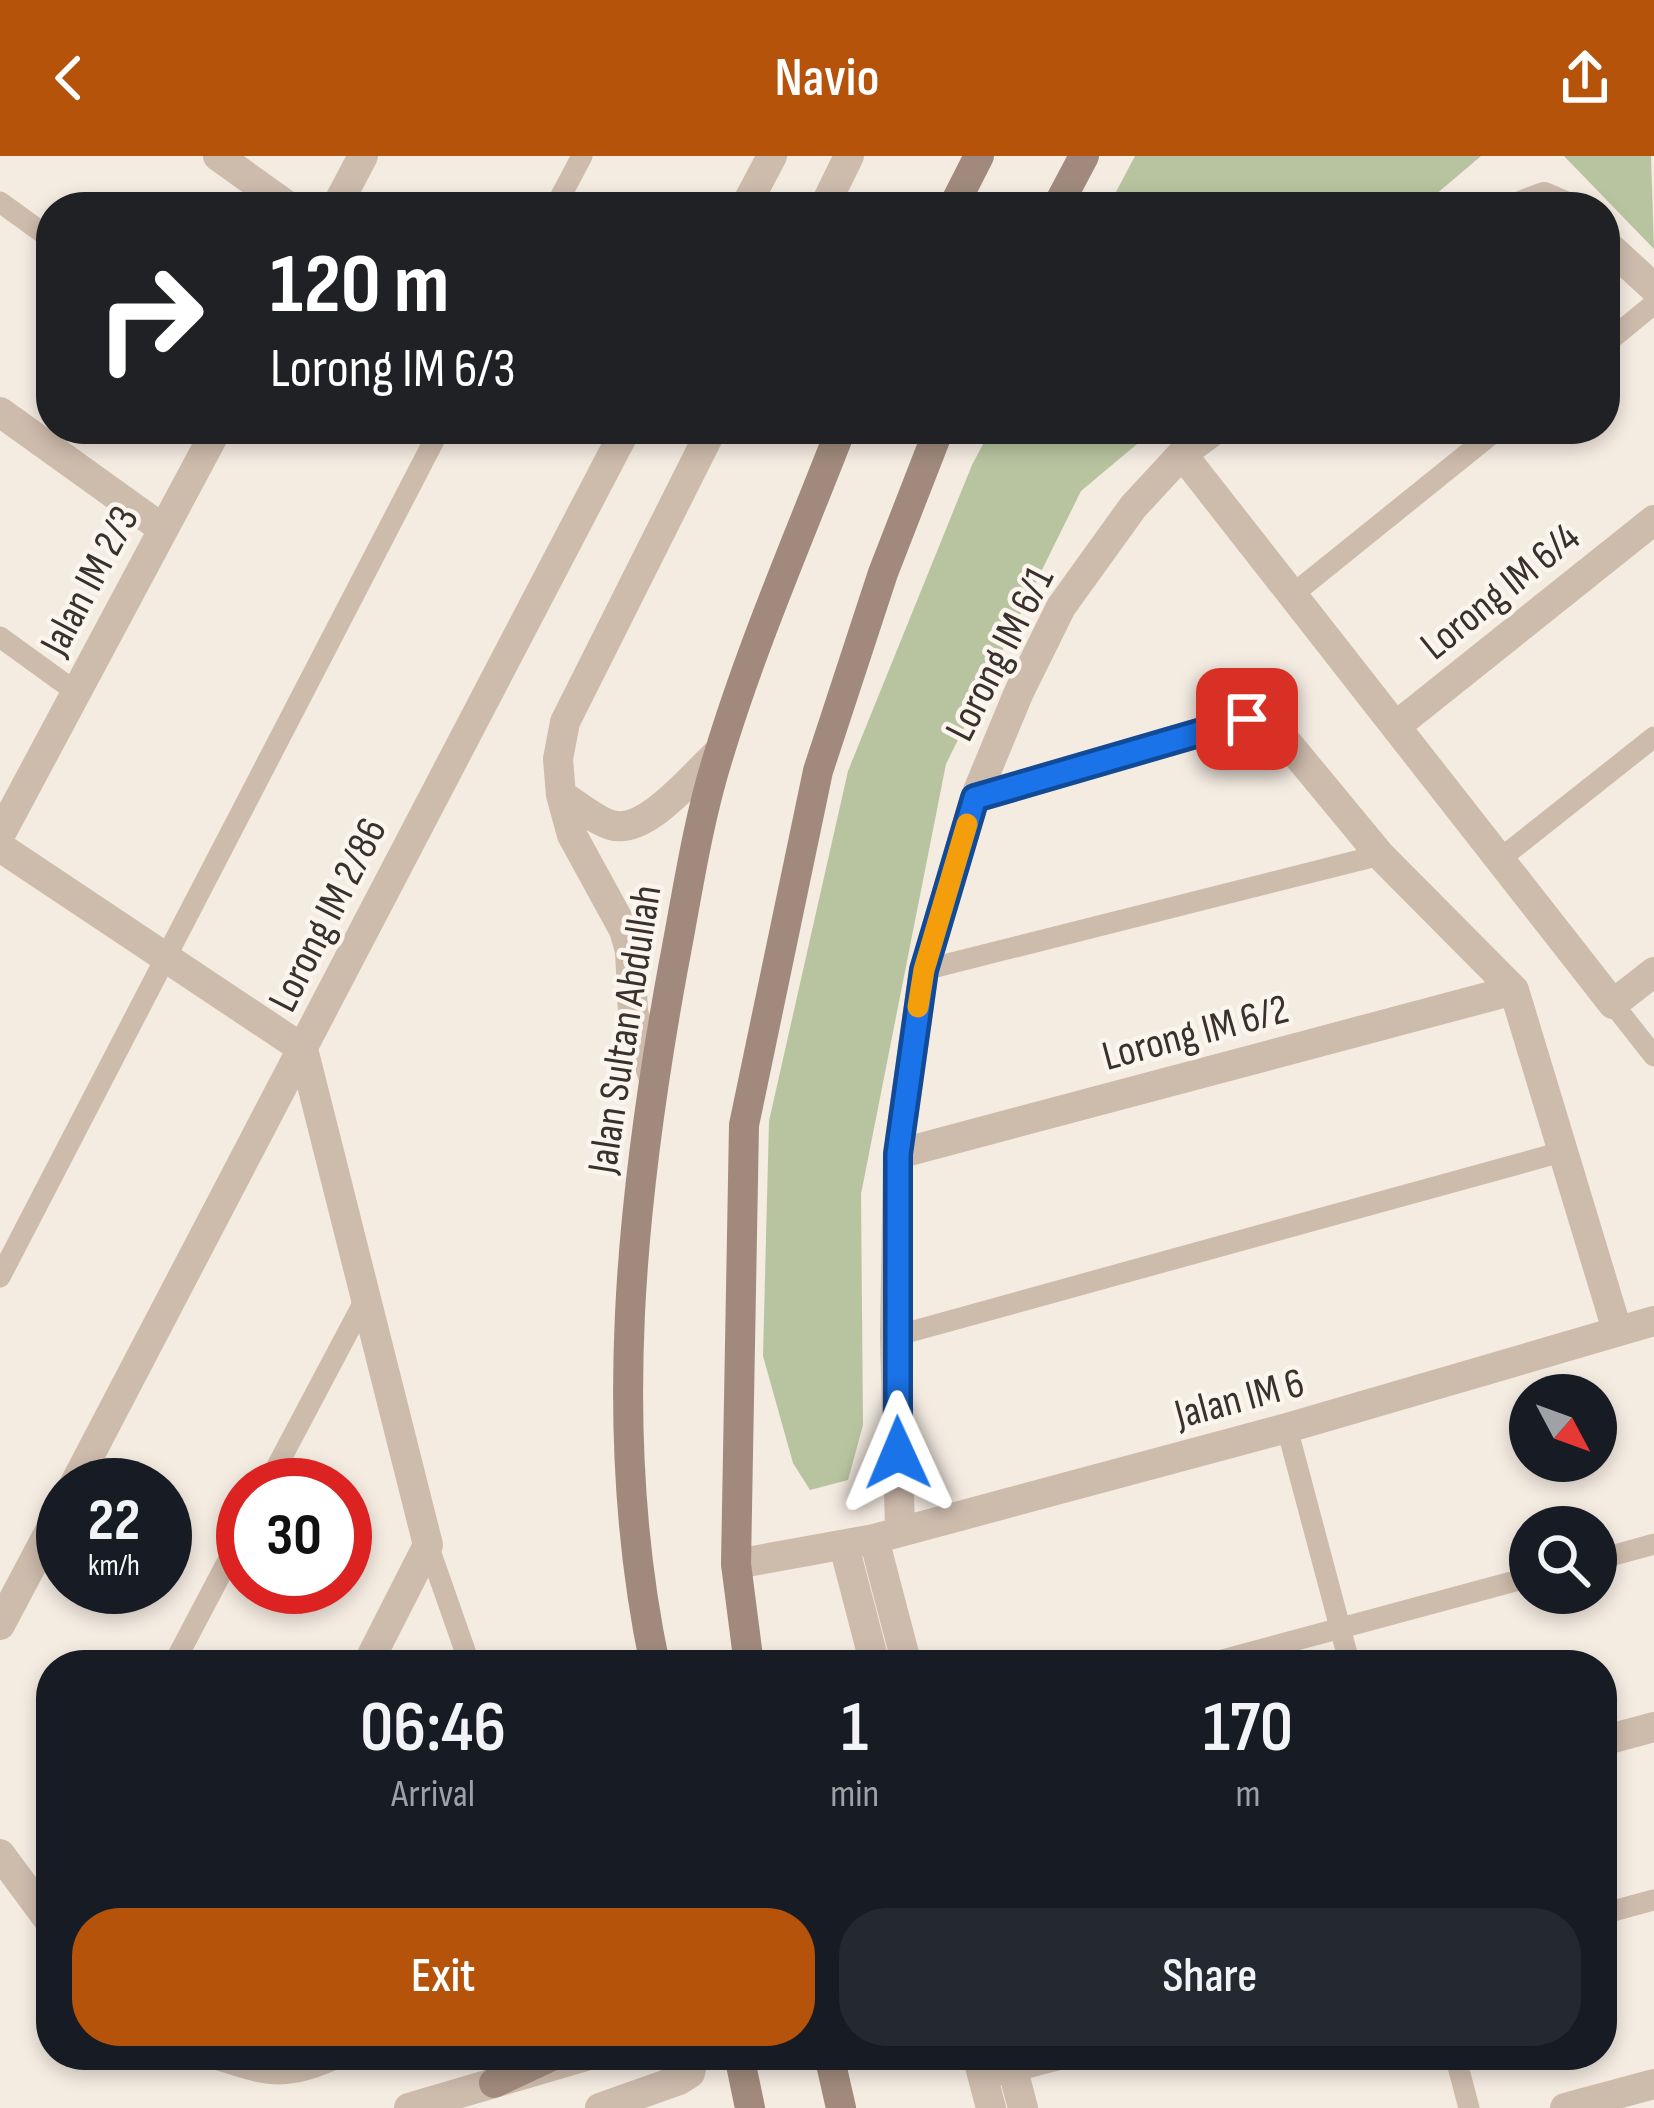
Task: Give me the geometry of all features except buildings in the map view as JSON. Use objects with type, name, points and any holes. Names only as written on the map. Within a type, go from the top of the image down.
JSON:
[{"type":"main road","points":[[961,192],[979,156]]},
{"type":"main road","points":[[1065,192],[1084,156]]},
{"type":"main road","name":"Jalan Sultan Abdullah","points":[[650,1650],[626,1426],[634,1232],[653,1076],[701,820],[719,752],[835,444]]},
{"type":"main road","points":[[747,1650],[736,1564],[744,1125],[818,770],[883,573],[933,444]]},
{"type":"main road","points":[[494,2083],[522,2070]]},
{"type":"main road","points":[[742,2070],[750,2108]]},
{"type":"main road","points":[[832,2070],[841,2108]]},
{"type":"street","points":[[218,156],[268,192]]},
{"type":"street","points":[[344,192],[363,156]]},
{"type":"street","points":[[753,192],[772,156]]},
{"type":"street","points":[[831,192],[849,156]]},
{"type":"street","points":[[1620,256],[1654,288]]},
{"type":"street","points":[[0,412],[36,438]]},
{"type":"street","points":[[45,444],[164,529]]},
{"type":"street","name":"Jalan IM 2/3","points":[[0,835],[209,444]]},
{"type":"street","name":"Lorong IM 2/86","points":[[428,1545],[303,1049],[610,444]]},
{"type":"street","points":[[653,1076],[632,1012],[630,951],[624,930],[572,835],[561,795],[559,759],[565,722],[704,444]]},
{"type":"street","name":"Lorong IM 6/1","points":[[875,1650],[873,1539],[896,1336],[898,1154],[924,970],[975,798],[1061,607],[1133,507],[1196,444]]},
{"type":"street","points":[[1182,454],[1613,1004],[1654,972]]},
{"type":"street","name":"Lorong IM 6/4","points":[[1396,726],[1654,520]]},
{"type":"street","points":[[975,798],[1247,719],[1275,728],[1380,855],[1514,990],[1617,1330]]},
{"type":"street","points":[[561,795],[611,825],[632,827],[656,813],[719,752]]},
{"type":"street","points":[[0,847],[303,1049],[88,1458]]},
{"type":"street","name":"Lorong IM 6/2","points":[[898,1154],[1514,990]]},
{"type":"street","name":"Jalan IM 6","points":[[736,1564],[873,1539],[1287,1428],[1654,1322]]},
{"type":"street","name":"Lorong IM 6/1","points":[[873,1539],[903,1650]]},
{"type":"street","points":[[376,1650],[428,1545]]},
{"type":"street","points":[[0,1625],[36,1557]]},
{"type":"street","points":[[1617,1737],[1654,1727]]},
{"type":"street","points":[[0,1854],[36,1897]]},
{"type":"street","points":[[409,2108],[538,2070]]},
{"type":"street","points":[[600,2108],[691,2070]]},
{"type":"street","points":[[995,2074],[1023,2108]]},
{"type":"street","points":[[1565,2108],[1654,2084]]},
{"type":"lane","points":[[563,192],[581,156]]},
{"type":"lane","points":[[0,202],[36,228]]},
{"type":"lane","points":[[1620,332],[1654,304]]},
{"type":"lane","points":[[0,1276],[432,444]]},
{"type":"lane","points":[[1292,595],[1479,444]]},
{"type":"lane","points":[[0,637],[76,692]]},
{"type":"lane","points":[[1500,860],[1654,737]]},
{"type":"lane","points":[[924,970],[1380,855]]},
{"type":"lane","points":[[1613,1004],[1654,1056]]},
{"type":"lane","points":[[896,1336],[1565,1151]]},
{"type":"lane","points":[[282,1458],[366,1298]]},
{"type":"lane","points":[[1287,1428],[1346,1650]]},
{"type":"lane","points":[[1617,1554],[1654,1544]]},
{"type":"lane","points":[[428,1545],[465,1650]]},
{"type":"lane","points":[[181,1650],[216,1583]]},
{"type":"lane","points":[[1260,1650],[1509,1583]]},
{"type":"lane","points":[[1617,1909],[1654,1900]]},
{"type":"lane","points":[[251,2070],[270,2076],[311,2070]]},
{"type":"lane","points":[[1459,2070],[1469,2108]]},
{"type":"green space","points":[[1135,156],[1481,156],[1439,192],[1116,192]]},
{"type":"green space","points":[[1564,156],[1651,156],[1654,249],[1620,214],[1620,192],[1599,192]]},
{"type":"green space","points":[[983,444],[1137,444],[1081,491],[946,764],[861,1194],[863,1425],[848,1480],[810,1490],[793,1463],[763,1356],[769,1121],[848,771]]},
{"type":"slow traffic","points":[[918,1007],[924,970],[967,824]]},
{"type":"route","points":[[898,1453],[898,1154],[924,970],[975,798],[1247,719]]}]
